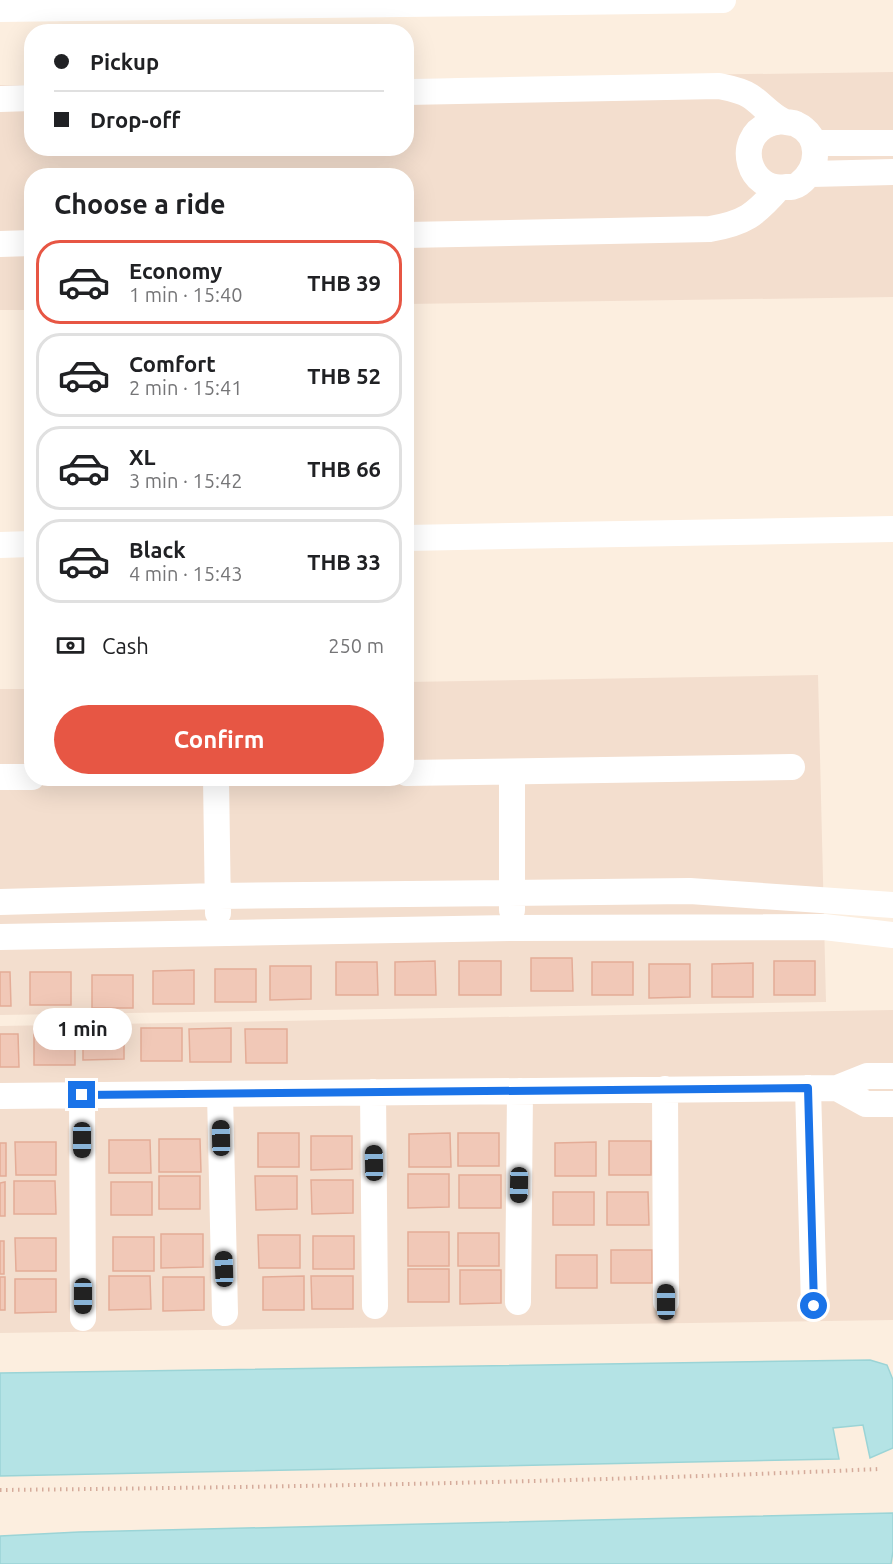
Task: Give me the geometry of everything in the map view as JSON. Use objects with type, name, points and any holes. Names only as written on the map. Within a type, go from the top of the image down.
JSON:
[{"type":"street","points":[[0,9],[723,0]]},
{"type":"street","points":[[414,92],[719,86],[748,94],[782,121]]},
{"type":"street","points":[[0,99],[24,98]]},
{"type":"street","points":[[782,121],[796,124],[807,132],[814,143],[816,159],[811,174],[796,186],[778,189],[764,184],[753,174],[748,160],[749,146],[756,133],[768,124],[782,121]]},
{"type":"street","points":[[814,143],[893,143]]},
{"type":"street","points":[[811,174],[893,172]]},
{"type":"street","points":[[414,236],[710,229],[734,225],[754,213],[778,189]]},
{"type":"street","points":[[0,244],[24,243]]},
{"type":"street","points":[[414,538],[893,529]]},
{"type":"street","points":[[0,545],[24,544]]},
{"type":"street","points":[[414,772],[792,767]]},
{"type":"street","points":[[512,772],[512,928]]},
{"type":"street","points":[[0,777],[24,777]]},
{"type":"street","points":[[216,786],[218,933]]},
{"type":"street","points":[[0,902],[218,896],[690,891],[893,905]]},
{"type":"street","points":[[824,927],[825,899]]},
{"type":"street","points":[[0,938],[512,928],[824,927],[893,935]]},
{"type":"street","points":[[0,1096],[837,1088],[867,1076],[893,1076]]},
{"type":"street","points":[[808,1088],[814,1306]]},
{"type":"street","points":[[837,1088],[866,1104],[893,1104]]},
{"type":"street","points":[[664,1089],[666,1302]]},
{"type":"street","points":[[518,1302],[520,1091]]},
{"type":"street","points":[[373,1092],[375,1306]]},
{"type":"street","points":[[220,1094],[225,1312]]},
{"type":"street","points":[[82,1095],[83,1318]]},
{"type":"path","points":[[0,1490],[250,1488],[635,1480],[879,1469]]},
{"type":"shaded area","points":[[893,72],[893,297],[414,304],[414,168],[24,168],[24,310],[0,310],[0,85],[24,85],[24,156],[414,156],[414,79]]},
{"type":"shaded area","points":[[818,675],[826,1002],[0,1015],[0,689],[24,689],[24,786],[414,786],[414,682]]},
{"type":"shaded area","points":[[893,1010],[893,1320],[0,1333],[0,1026]]},
{"type":"water","points":[[870,1360],[887,1365],[893,1380],[893,1448],[870,1458],[863,1425],[833,1428],[839,1459],[0,1476],[0,1373]]},
{"type":"water","points":[[893,1513],[891,1564],[0,1564],[0,1536],[79,1532]]},
{"type":"building","points":[[531,958],[572,958],[573,991],[531,991]]},
{"type":"building","points":[[435,961],[436,995],[395,995],[395,962]]},
{"type":"building","points":[[459,961],[501,961],[501,995],[459,995]]},
{"type":"building","points":[[774,961],[815,961],[815,995],[774,995]]},
{"type":"building","points":[[336,962],[377,962],[378,995],[336,995]]},
{"type":"building","points":[[592,962],[633,962],[633,995],[592,995]]},
{"type":"building","points":[[753,963],[753,997],[712,997],[712,964]]},
{"type":"building","points":[[649,964],[690,964],[690,997],[649,998]]},
{"type":"building","points":[[270,966],[311,966],[311,999],[270,1000]]},
{"type":"building","points":[[215,969],[256,969],[256,1002],[215,1002]]},
{"type":"building","points":[[194,970],[194,1004],[153,1004],[153,971]]},
{"type":"building","points":[[0,972],[10,972],[11,1006],[0,1006]]},
{"type":"building","points":[[30,972],[71,972],[71,1005],[30,1005]]},
{"type":"building","points":[[92,975],[133,975],[133,1008],[92,1008]]},
{"type":"building","points":[[83,1026],[124,1026],[124,1059],[83,1060]]},
{"type":"building","points":[[141,1028],[182,1028],[182,1061],[141,1061]]},
{"type":"building","points":[[231,1028],[231,1062],[190,1062],[189,1029]]},
{"type":"building","points":[[245,1029],[287,1029],[287,1063],[246,1063]]},
{"type":"building","points":[[34,1031],[75,1031],[75,1065],[34,1065]]},
{"type":"building","points":[[0,1034],[18,1034],[19,1067],[0,1067]]},
{"type":"building","points":[[258,1133],[299,1133],[299,1167],[258,1167]]},
{"type":"building","points":[[450,1133],[451,1167],[409,1167],[409,1134]]},
{"type":"building","points":[[458,1133],[499,1133],[499,1166],[458,1166]]},
{"type":"building","points":[[311,1136],[352,1136],[352,1169],[311,1170]]},
{"type":"building","points":[[159,1139],[200,1139],[201,1172],[159,1172]]},
{"type":"building","points":[[109,1140],[150,1140],[151,1173],[109,1173]]},
{"type":"building","points":[[609,1141],[651,1141],[651,1175],[609,1175]]},
{"type":"building","points":[[15,1142],[56,1142],[56,1175],[16,1175]]},
{"type":"building","points":[[596,1142],[596,1176],[555,1176],[555,1143]]},
{"type":"building","points":[[0,1143],[6,1143],[6,1176],[0,1176]]},
{"type":"building","points":[[408,1174],[449,1174],[449,1207],[408,1208]]},
{"type":"building","points":[[459,1175],[501,1175],[501,1208],[459,1208]]},
{"type":"building","points":[[159,1176],[200,1176],[200,1209],[159,1209]]},
{"type":"building","points":[[255,1176],[297,1176],[297,1209],[256,1210]]},
{"type":"building","points":[[311,1180],[353,1180],[353,1213],[312,1214]]},
{"type":"building","points":[[14,1181],[55,1181],[56,1214],[14,1214]]},
{"type":"building","points":[[5,1182],[5,1216],[0,1216],[0,1183]]},
{"type":"building","points":[[111,1182],[152,1182],[152,1215],[111,1215]]},
{"type":"building","points":[[553,1192],[594,1192],[594,1225],[553,1225]]},
{"type":"building","points":[[607,1192],[648,1192],[649,1225],[607,1225]]},
{"type":"building","points":[[408,1232],[449,1232],[449,1266],[408,1266]]},
{"type":"building","points":[[458,1233],[499,1233],[499,1266],[458,1266]]},
{"type":"building","points":[[161,1234],[203,1234],[203,1267],[161,1268]]},
{"type":"building","points":[[258,1235],[300,1235],[300,1268],[259,1268]]},
{"type":"building","points":[[313,1236],[354,1236],[354,1269],[313,1269]]},
{"type":"building","points":[[113,1237],[154,1237],[154,1271],[113,1271]]},
{"type":"building","points":[[15,1238],[56,1238],[56,1271],[16,1271]]},
{"type":"building","points":[[0,1241],[4,1241],[4,1274],[0,1274]]},
{"type":"building","points":[[611,1250],[652,1250],[652,1283],[611,1283]]},
{"type":"building","points":[[556,1255],[597,1255],[597,1288],[556,1288]]},
{"type":"building","points":[[408,1269],[449,1269],[449,1302],[408,1302]]},
{"type":"building","points":[[460,1270],[501,1270],[501,1303],[460,1304]]},
{"type":"building","points":[[109,1276],[150,1276],[151,1309],[109,1310]]},
{"type":"building","points":[[304,1276],[304,1310],[263,1310],[263,1277]]},
{"type":"building","points":[[311,1276],[353,1276],[353,1309],[312,1309]]},
{"type":"building","points":[[0,1277],[5,1277],[5,1310],[0,1310]]},
{"type":"building","points":[[163,1277],[204,1277],[204,1310],[163,1311]]},
{"type":"building","points":[[15,1279],[56,1279],[56,1312],[15,1313]]},
{"type":"route","points":[[82,1095],[808,1088],[814,1306]]}]
